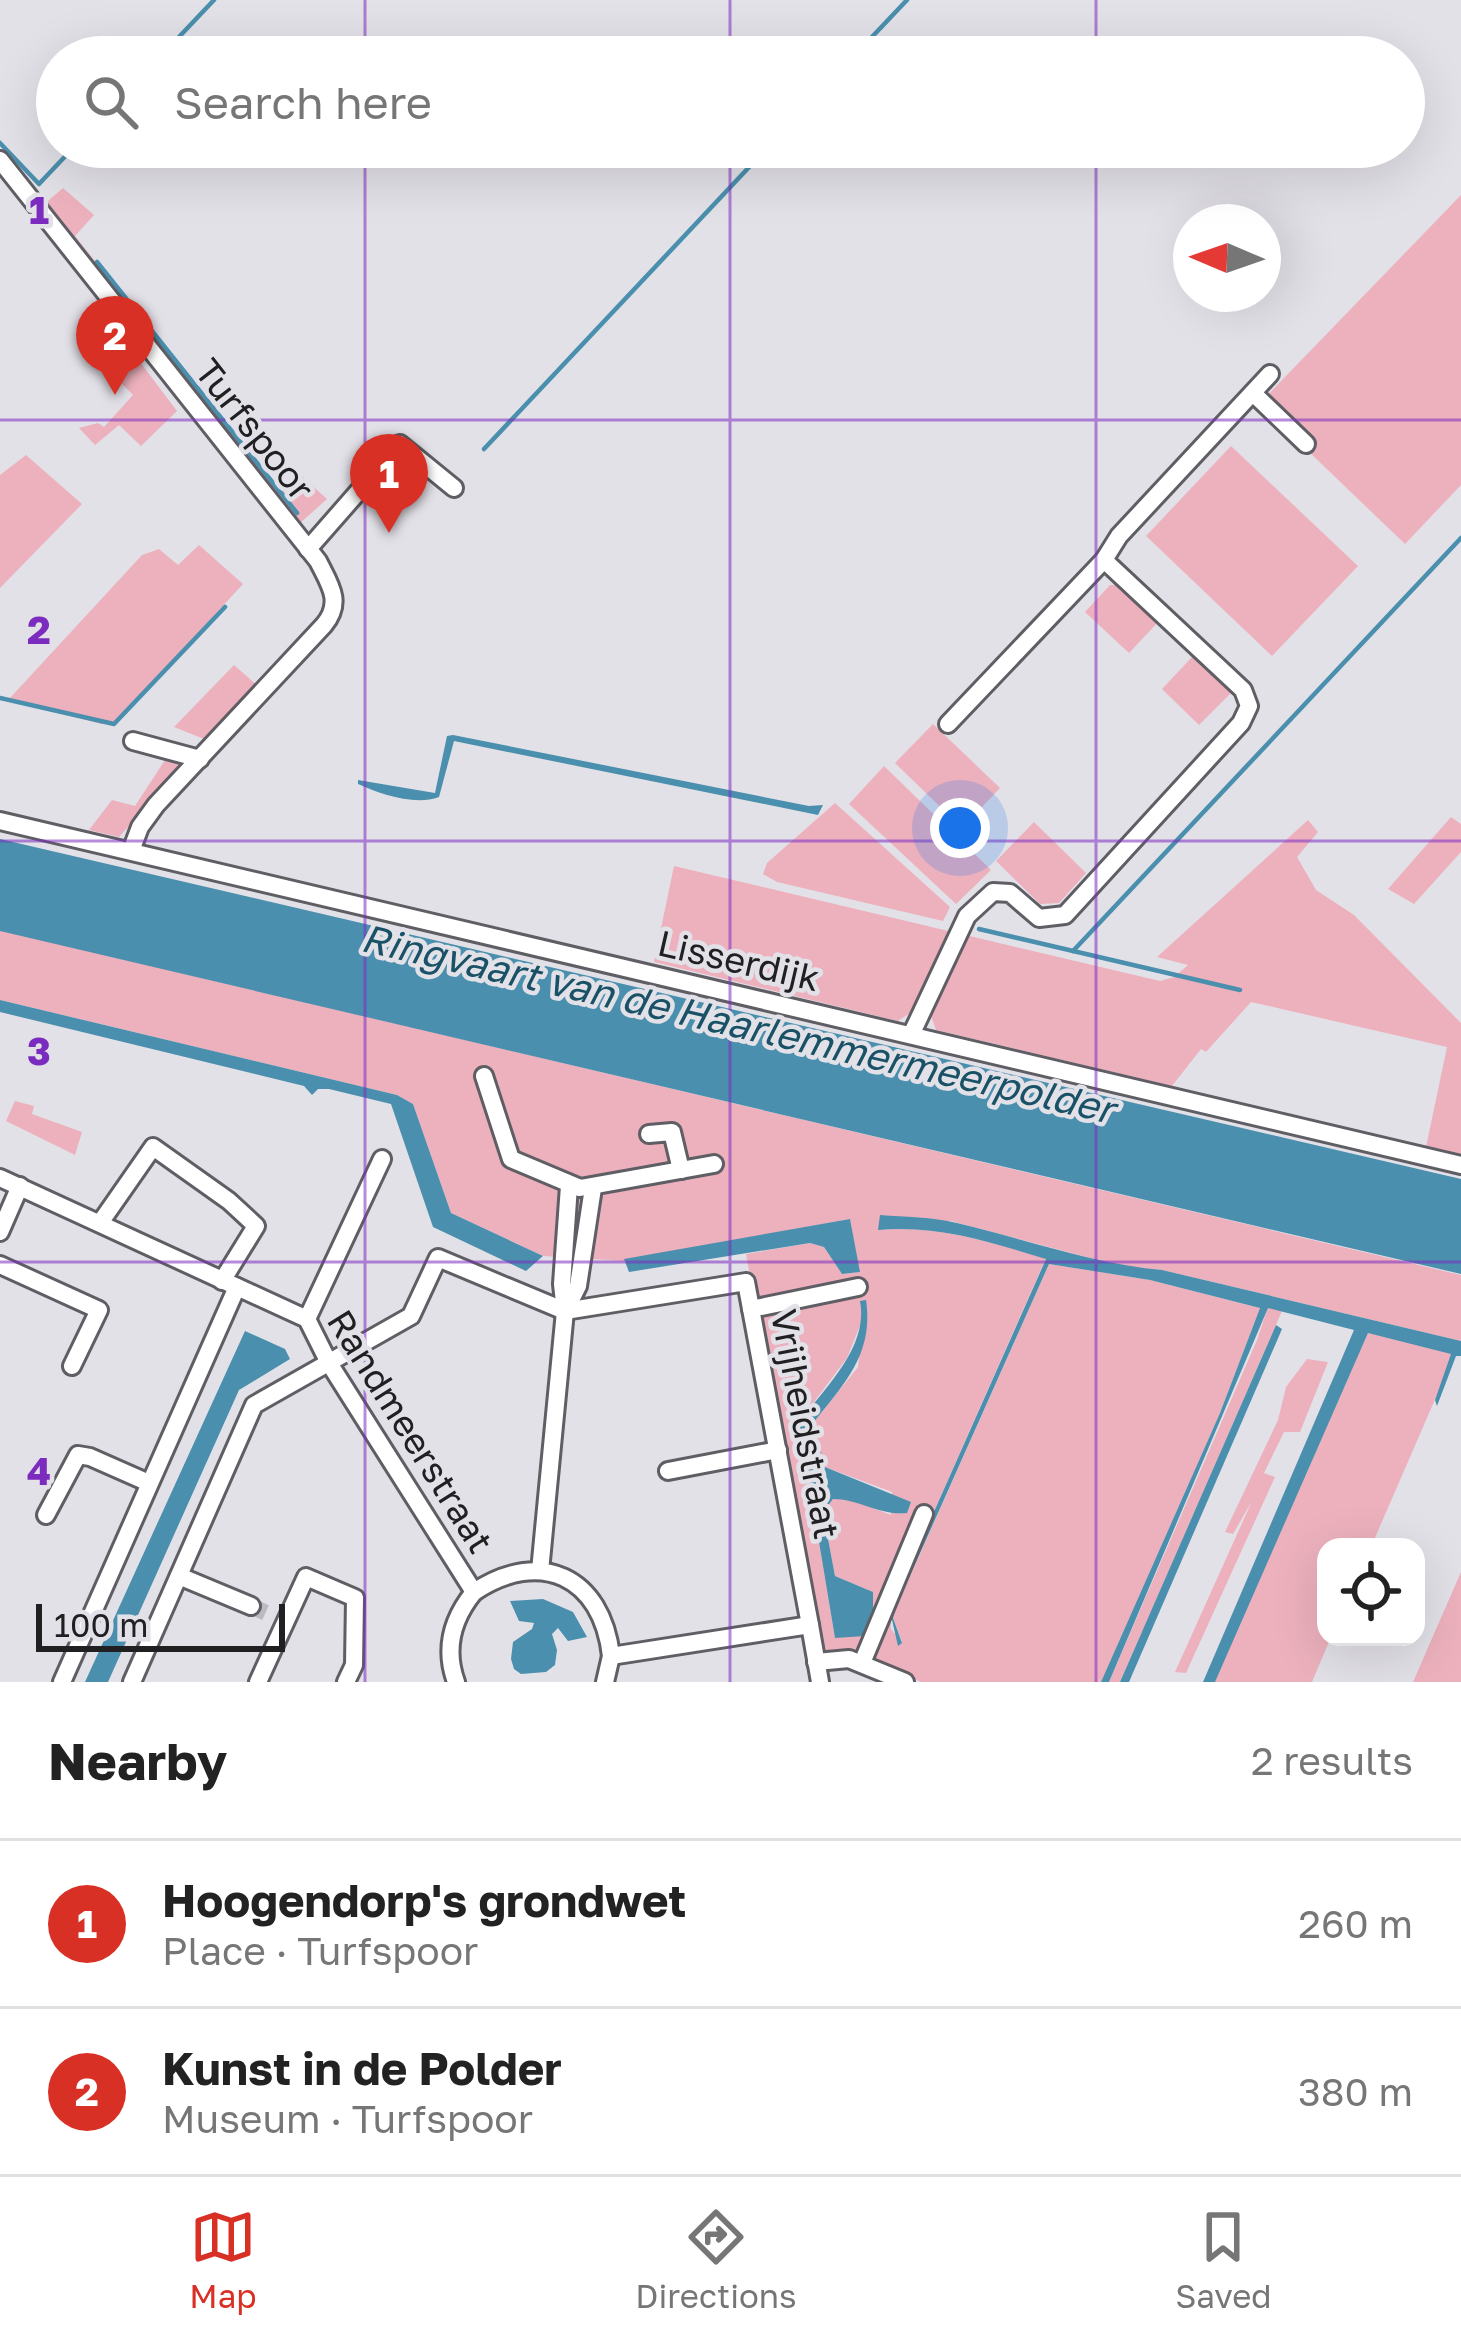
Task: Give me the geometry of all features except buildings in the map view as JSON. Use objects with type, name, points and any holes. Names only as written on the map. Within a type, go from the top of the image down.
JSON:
[{"type":"street","name":"Turfspoor","points":[[0,160],[308,549],[336,598],[332,615],[156,805],[131,851]]},
{"type":"street","points":[[948,724],[1104,560],[1119,536],[1270,374]]},
{"type":"street","points":[[1253,392],[1306,444]]},
{"type":"street","points":[[308,549],[400,444],[454,488]]},
{"type":"street","points":[[911,1035],[967,916],[992,892],[1010,893],[1039,918],[1065,915],[1240,723],[1249,706],[1243,690],[1104,560]]},
{"type":"street","points":[[133,741],[200,759]]},
{"type":"street","name":"Lisserdijk","points":[[0,821],[1461,1165]]},
{"type":"street","points":[[484,1076],[511,1159],[569,1186],[592,1188],[714,1164]]},
{"type":"street","points":[[649,1134],[672,1132],[681,1170]]},
{"type":"street","points":[[62,1682],[256,1226],[152,1147],[100,1223]]},
{"type":"street","points":[[307,1319],[382,1160]]},
{"type":"street","name":"Randmeerstraat","points":[[0,1178],[307,1319],[329,1363],[474,1592]]},
{"type":"street","points":[[0,1232],[20,1186]]},
{"type":"street","points":[[540,1571],[565,1311],[562,1284],[569,1186]]},
{"type":"street","points":[[565,1311],[578,1286],[592,1188]]},
{"type":"street","points":[[132,1682],[254,1405],[412,1316],[438,1258],[565,1311]]},
{"type":"street","points":[[0,1265],[99,1310],[72,1366]]},
{"type":"street","name":"Vrijheidstraat","points":[[565,1311],[746,1282],[810,1625]]},
{"type":"street","points":[[751,1309],[858,1287]]},
{"type":"street","points":[[668,1471],[778,1450]]},
{"type":"street","points":[[46,1514],[78,1455],[149,1483]]},
{"type":"street","points":[[862,1663],[924,1514]]},
{"type":"street","name":"Randmeerstraat","points":[[456,1682],[450,1666],[451,1632],[474,1592],[497,1576],[525,1570],[567,1578],[594,1600],[608,1625],[611,1656],[605,1682]]},
{"type":"street","points":[[179,1576],[251,1606]]},
{"type":"street","points":[[258,1682],[279,1618],[306,1577],[355,1598],[354,1665],[346,1682]]},
{"type":"street","points":[[611,1656],[810,1625],[820,1682]]},
{"type":"street","points":[[816,1662],[862,1663],[905,1682]]},
{"type":"shaded area","points":[[63,188],[94,215],[75,236],[277,489],[297,472],[327,499],[297,526],[42,206]]},
{"type":"shaded area","points":[[1461,195],[1461,485],[1405,544],[1259,404]]},
{"type":"shaded area","points":[[137,358],[177,411],[141,446],[119,425],[95,445],[79,428],[98,423],[104,427],[133,395],[117,379],[128,360]]},
{"type":"shaded area","points":[[1231,446],[1358,566],[1272,656],[1146,536]]},
{"type":"shaded area","points":[[26,455],[82,504],[0,588],[0,475]]},
{"type":"shaded area","points":[[199,545],[243,584],[114,724],[10,698],[142,555],[159,549],[178,565]]},
{"type":"shaded area","points":[[1110,585],[1123,585],[1160,620],[1129,653],[1085,612]]},
{"type":"shaded area","points":[[1193,656],[1231,693],[1199,725],[1162,689]]},
{"type":"shaded area","points":[[234,665],[257,685],[209,741],[174,727]]},
{"type":"shaded area","points":[[933,724],[1000,788],[962,828],[895,763]]},
{"type":"shaded area","points":[[167,757],[190,759],[119,837],[89,830],[112,800],[135,806]]},
{"type":"shaded area","points":[[884,766],[991,870],[956,904],[849,804]]},
{"type":"shaded area","points":[[835,803],[950,907],[943,921],[777,882],[763,874],[767,863]]},
{"type":"shaded area","points":[[1451,817],[1461,824],[1461,852],[1414,904],[1388,889]]},
{"type":"shaded area","points":[[1308,820],[1318,832],[1297,857],[1316,890],[1354,915],[1461,1023],[1461,1155],[1426,1147],[1447,1047],[1251,1002],[1206,1052],[1201,1049],[1172,1086],[936,1030],[929,1010],[916,1009],[898,1021],[654,962],[674,866],[1160,981],[1188,965],[1157,957]]},
{"type":"shaded area","points":[[1034,822],[1086,873],[1059,903],[1040,904],[996,861]]},
{"type":"shaded area","points":[[0,930],[1461,1275],[1461,1341],[1162,1270],[1124,1267],[951,1221],[879,1230],[943,1232],[1046,1258],[890,1611],[891,1629],[902,1642],[893,1618],[897,1606],[1049,1264],[1150,1280],[1260,1308],[1220,1413],[1101,1682],[921,1682],[860,1654],[821,1654],[746,1254],[810,1243],[824,1247],[842,1274],[859,1272],[850,1219],[624,1261],[543,1256],[451,1213],[413,1104],[397,1095],[0,1000]],"holes":[[[863,1318],[858,1367],[813,1423],[825,1467],[892,1492],[891,1515],[850,1499],[833,1499],[823,1512],[835,1576],[873,1592],[873,1615],[835,1638],[799,1422],[847,1358]]]},
{"type":"shaded area","points":[[15,1101],[34,1106],[32,1114],[82,1132],[75,1155],[6,1121]]},
{"type":"shaded area","points":[[1268,1307],[1282,1311],[1120,1682],[1109,1682],[1257,1340]]},
{"type":"shaded area","points":[[1368,1333],[1456,1351],[1375,1538],[1317,1538],[1317,1646],[1327,1646],[1312,1682],[1210,1682]]},
{"type":"shaded area","points":[[1307,1359],[1328,1362],[1300,1432],[1284,1432],[1264,1473],[1275,1477],[1186,1673],[1175,1672],[1252,1501],[1233,1534],[1225,1532],[1278,1420],[1286,1387]]},
{"type":"shaded area","points":[[1461,1572],[1461,1682],[1413,1682]]},
{"type":"water","points":[[447,736],[823,805],[818,815],[454,741],[439,797],[409,799],[358,784],[358,780],[435,793]]},
{"type":"water","name":"Ringvaart van de Haarlemmermeerpolder","points":[[0,839],[1461,1179],[1461,1274],[0,931]]},
{"type":"water","points":[[0,1000],[397,1095],[413,1104],[451,1213],[543,1256],[526,1271],[433,1227],[391,1104],[329,1089],[318,1089],[312,1095],[304,1086],[0,1012]]},
{"type":"water","points":[[880,1215],[957,1223],[1461,1341],[1461,1356],[1456,1356],[1437,1406],[1451,1354],[1368,1333],[1215,1682],[1203,1682],[1354,1330],[1268,1308],[1109,1682],[1101,1682],[1220,1413],[1260,1308],[1150,1280],[1049,1264],[897,1605],[893,1618],[902,1643],[898,1646],[890,1611],[1046,1259],[943,1232],[878,1230]]},
{"type":"water","points":[[850,1219],[860,1272],[842,1274],[824,1247],[810,1243],[629,1272],[624,1259]]},
{"type":"water","points":[[866,1300],[861,1352],[846,1381],[813,1423],[825,1467],[911,1502],[907,1513],[897,1513],[833,1499],[823,1512],[835,1576],[873,1592],[873,1615],[865,1636],[835,1638],[799,1422],[852,1351],[861,1318],[860,1301]]},
{"type":"water","points":[[1276,1325],[1282,1329],[1129,1682],[1120,1682]]},
{"type":"water","points":[[245,1331],[285,1349],[290,1359],[239,1390],[108,1682],[85,1682]]},
{"type":"water","points":[[543,1599],[573,1612],[587,1637],[568,1641],[558,1628],[552,1634],[555,1665],[546,1672],[521,1674],[511,1659],[513,1642],[534,1623],[519,1621],[510,1601]]},
{"type":"waterway","points":[[180,36],[214,0]]},
{"type":"waterway","points":[[873,36],[907,0]]},
{"type":"waterway","points":[[0,143],[39,184],[54,168]]},
{"type":"waterway","points":[[484,449],[748,168]]},
{"type":"waterway","points":[[97,262],[297,513]]},
{"type":"waterway","points":[[1073,951],[1461,538]]},
{"type":"waterway","points":[[0,698],[114,724],[225,607]]},
{"type":"waterway","points":[[979,929],[1240,990]]},
{"type":"tunnel","points":[[251,1606],[273,1616]]},
{"type":"place","name":"Kunst in de Polder","points":[[115,395]]},
{"type":"place","name":"Hoogendorp's grondwet","points":[[389,533]]}]
